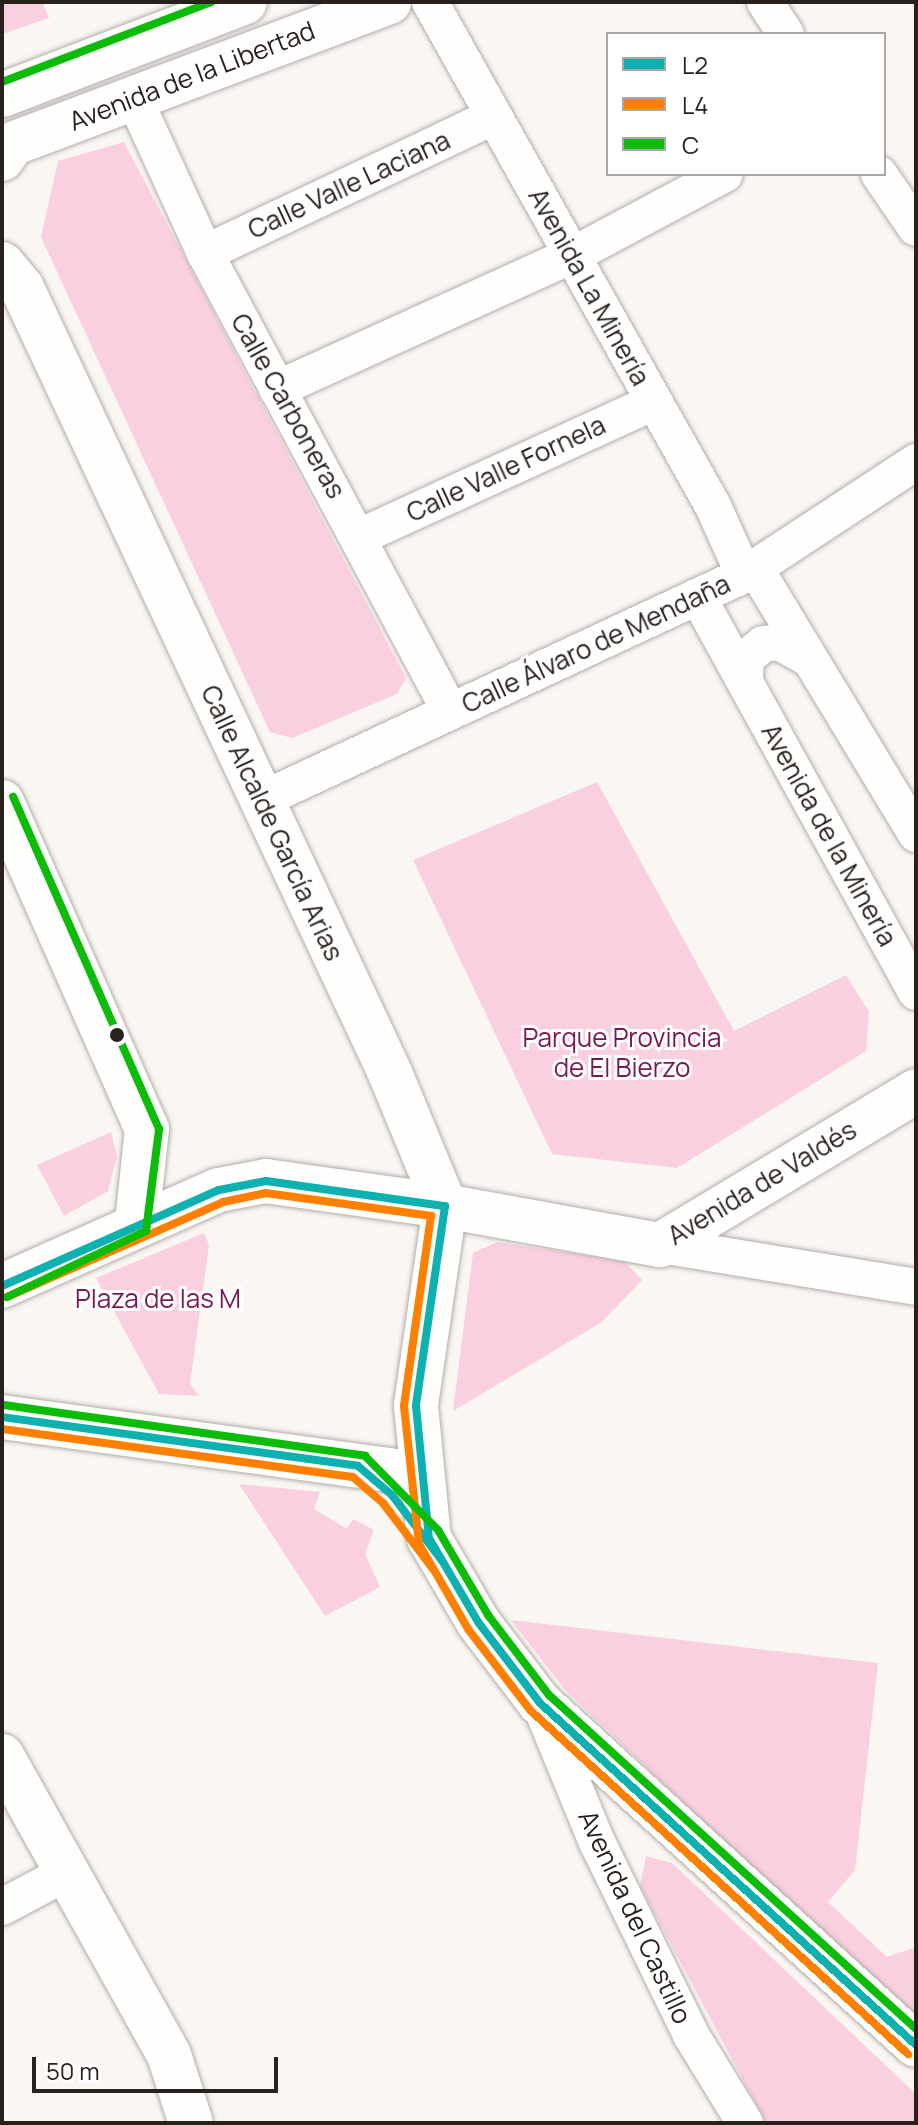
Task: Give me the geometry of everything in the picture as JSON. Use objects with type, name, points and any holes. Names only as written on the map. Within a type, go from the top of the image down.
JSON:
[{"type":"main road","name":"Avenida de la Libertad","points":[[2,95],[245,2]]},
{"type":"main road","name":"Avenida de la Libertad","points":[[2,159],[12,144],[389,2]]},
{"type":"main road","name":"Calle Alcalde García Arias","points":[[2,264],[22,288],[261,800],[445,1206]]},
{"type":"main road","points":[[2,802],[147,1129],[137,1223]]},
{"type":"main road","name":"Avenida de Valdés","points":[[2,1286],[137,1223],[219,1190],[266,1181],[445,1206],[660,1245],[916,1091]]},
{"type":"main road","points":[[9,1416],[418,1474],[416,1406],[445,1206]]},
{"type":"main road","points":[[358,1466],[391,1440],[416,1406]]},
{"type":"main road","points":[[358,1466],[429,1538]]},
{"type":"main road","name":"Avenida del Castillo","points":[[418,1474],[429,1538],[478,1622],[540,1703],[916,2045]]},
{"type":"main road","points":[[2,1756],[146,2013],[191,2123]]},
{"type":"main road","points":[[146,2013],[160,2123]]},
{"type":"street","name":"Avenida La Minería","points":[[430,2],[749,571]]},
{"type":"street","points":[[765,2],[785,32]]},
{"type":"street","name":"Calle Carboneras","points":[[134,98],[205,253],[450,711]]},
{"type":"street","name":"Calle Valle Laciana","points":[[205,253],[493,117]]},
{"type":"street","points":[[277,389],[573,255],[721,176]]},
{"type":"street","points":[[880,176],[916,228]]},
{"type":"street","name":"Calle Valle Fornela","points":[[359,537],[654,402]]},
{"type":"street","name":"Calle Álvaro de Mendaña","points":[[261,800],[749,571],[916,462]]},
{"type":"street","points":[[749,571],[916,834]]},
{"type":"street","name":"Avenida de la Minería","points":[[698,597],[915,989]]},
{"type":"street","points":[[745,681],[746,658],[763,644],[779,642],[806,657]]},
{"type":"street","points":[[660,1245],[916,1287]]},
{"type":"street","name":"Avenida del Castillo","points":[[540,1703],[604,1856],[691,2035],[745,2123]]},
{"type":"street","points":[[2,1907],[68,1872]]},
{"type":"green space","points":[[2,2],[42,2],[49,18],[2,34]]},
{"type":"green space","points":[[124,142],[406,678],[397,694],[292,738],[270,732],[41,237],[58,161]]},
{"type":"green space","name":"Parque Provincia de El Bierzo","points":[[597,782],[734,1031],[846,975],[869,1012],[866,1051],[677,1168],[552,1154],[413,860]]},
{"type":"green space","points":[[111,1132],[117,1156],[108,1191],[64,1216],[37,1165]]},
{"type":"green space","name":"Plaza de las M","points":[[204,1233],[209,1245],[190,1384],[199,1396],[159,1394],[96,1278]]},
{"type":"green space","points":[[497,1242],[624,1261],[642,1280],[602,1322],[453,1411],[473,1253]]},
{"type":"green space","points":[[239,1484],[320,1492],[314,1509],[347,1529],[353,1519],[374,1530],[365,1554],[380,1587],[325,1616]]},
{"type":"green space","points":[[511,1620],[878,1663],[855,1870],[828,1902],[887,1957],[916,1947],[916,2034],[841,1952],[566,1691]]},
{"type":"green space","points":[[646,1856],[672,1863],[916,2094],[916,2123],[766,2123],[640,1886]]},
{"type":"transit line","name":"C","points":[[2,82],[211,2]]},
{"type":"transit line","name":"C","points":[[7,1297],[146,1231],[159,1129],[13,797]]},
{"type":"transit line","name":"L2","points":[[2,1286],[219,1190],[266,1181],[445,1206],[416,1406],[429,1538],[478,1622],[540,1703],[916,2045]]},
{"type":"transit line","name":"L4","points":[[7,1297],[223,1202],[266,1193],[431,1216],[404,1406],[419,1544],[468,1629],[531,1711],[908,2054]]},
{"type":"transit line","name":"C","points":[[4,1405],[365,1456],[438,1530],[488,1615],[549,1695],[916,2029]]},
{"type":"transit line","name":"L2","points":[[2,1417],[358,1466],[392,1495],[443,1562]]},
{"type":"transit line","name":"L4","points":[[2,1429],[353,1477],[383,1503],[433,1569]]}]
